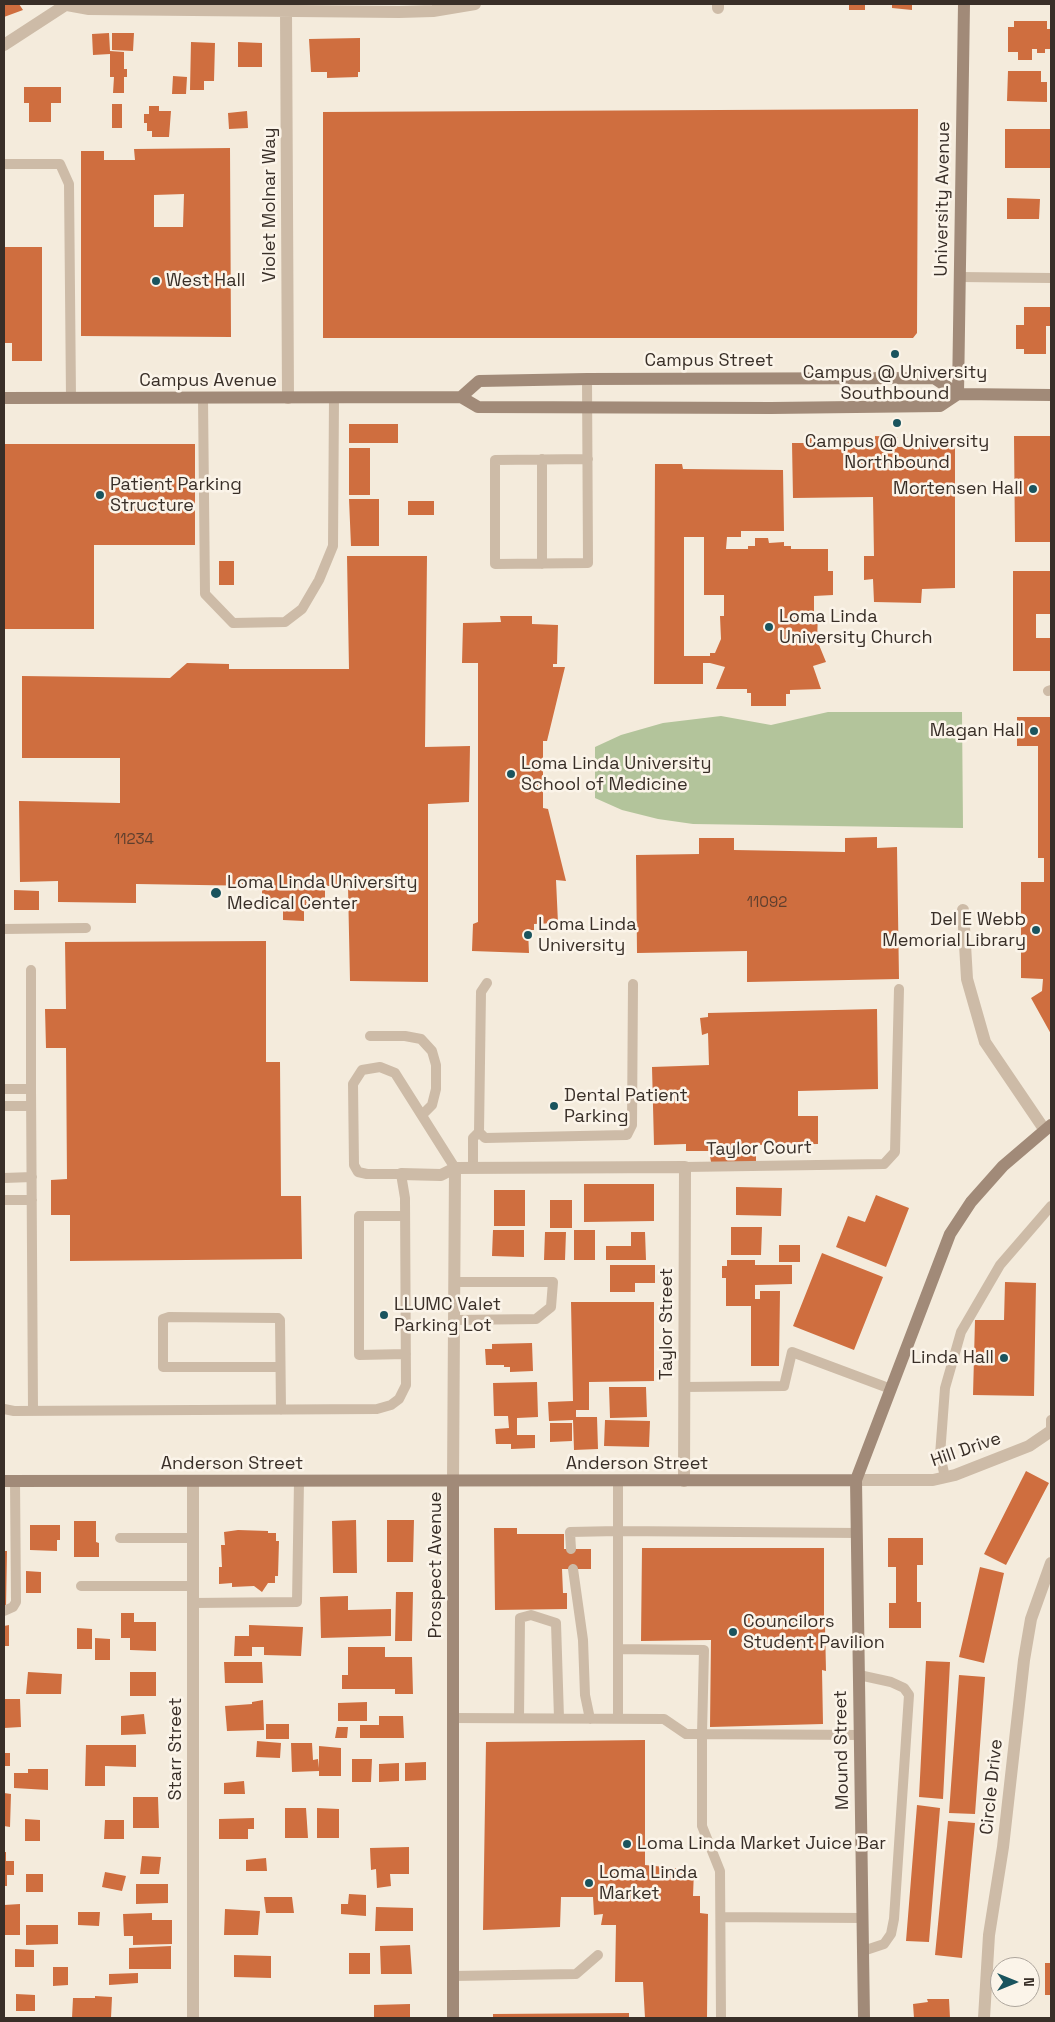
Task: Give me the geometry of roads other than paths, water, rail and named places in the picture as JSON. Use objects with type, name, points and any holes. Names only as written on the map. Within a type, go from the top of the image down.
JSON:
[{"type":"street","points":[[4,45],[67,4],[89,9],[433,11],[475,4]]},
{"type":"street","name":"University Avenue","points":[[958,394],[964,4]]},
{"type":"street","name":"Violet Molnar Way","points":[[286,11],[288,398]]},
{"type":"street","name":"Campus Street","points":[[462,397],[479,381],[587,379],[934,378],[958,394]]},
{"type":"street","points":[[288,398],[462,397],[478,407],[940,406],[958,394],[1051,395]]},
{"type":"street","points":[[4,398],[71,398]]},
{"type":"street","name":"Campus Avenue","points":[[71,398],[288,398]]},
{"type":"street","points":[[856,1480],[950,1234],[971,1202],[993,1176],[1048,1127],[985,1042],[967,979],[963,910]]},
{"type":"street","name":"Taylor Court","points":[[455,1168],[685,1167]]},
{"type":"street","name":"Taylor Street","points":[[684,1481],[685,1167]]},
{"type":"street","points":[[401,1174],[441,1175],[455,1168]]},
{"type":"street","name":"Prospect Avenue","points":[[453,2018],[455,1168]]},
{"type":"street","name":"Hill Drive","points":[[856,1480],[932,1480],[945,1477],[1029,1446],[1051,1431]]},
{"type":"street","name":"Anderson Street","points":[[10,1481],[856,1480]]},
{"type":"street","name":"Mound Street","points":[[856,1480],[864,2018]]},
{"type":"street","name":"Starr Street","points":[[193,2018],[194,1481]]},
{"type":"street","name":"Circle Drive","points":[[984,2018],[989,1935],[1003,1847],[1024,1660],[1031,1619],[1051,1563]]},
{"type":"lane","points":[[4,164],[60,164],[69,184],[71,398]]},
{"type":"lane","points":[[960,277],[1051,278]]},
{"type":"lane","points":[[587,379],[588,459],[588,563],[495,564],[495,460],[588,459]]},
{"type":"lane","points":[[204,398],[205,594],[232,623],[285,622],[302,609],[320,580],[333,546],[334,398]]},
{"type":"lane","points":[[542,459],[542,564]]},
{"type":"lane","points":[[4,929],[86,928]]},
{"type":"lane","points":[[31,970],[33,1410]]},
{"type":"lane","points":[[473,1168],[473,1138],[479,1132],[481,992],[488,983]]},
{"type":"lane","points":[[479,1132],[486,1138],[627,1135],[632,1125],[633,984]]},
{"type":"lane","name":"Taylor Court","points":[[685,1167],[884,1164],[895,1152],[899,989]]},
{"type":"lane","points":[[370,1036],[405,1036],[421,1040],[432,1051],[436,1065],[436,1089],[432,1105],[422,1115]]},
{"type":"lane","points":[[4,1409],[281,1410],[377,1409],[391,1406],[399,1399],[406,1385],[405,1216],[401,1174],[367,1174],[358,1172],[354,1165],[353,1084],[362,1070],[380,1066],[395,1073],[455,1168]]},
{"type":"lane","points":[[4,1089],[32,1089]]},
{"type":"lane","points":[[4,1106],[32,1106]]},
{"type":"lane","points":[[4,1178],[32,1177]]},
{"type":"lane","points":[[4,1200],[32,1200]]},
{"type":"lane","points":[[945,1477],[940,1455],[945,1388],[950,1362],[960,1332],[1000,1265],[1051,1206]]},
{"type":"lane","points":[[405,1216],[359,1216],[359,1355],[406,1354]]},
{"type":"lane","points":[[454,1282],[553,1282],[551,1307],[536,1319],[454,1320]]},
{"type":"lane","points":[[280,1367],[163,1368],[163,1319],[178,1317],[278,1318],[280,1367],[281,1410]]},
{"type":"lane","points":[[684,1387],[784,1386],[792,1352],[891,1389]]},
{"type":"lane","points":[[1051,1420],[1051,1431]]},
{"type":"lane","points":[[4,1610],[13,1607],[16,1602],[10,1481]]},
{"type":"lane","points":[[194,1603],[297,1602],[299,1481]]},
{"type":"lane","points":[[618,1481],[618,1719]]},
{"type":"lane","points":[[571,1549],[570,1532],[618,1530],[857,1533]]},
{"type":"lane","points":[[120,1538],[194,1538]]},
{"type":"lane","points":[[573,1569],[583,1640],[585,1695],[590,1719]]},
{"type":"lane","points":[[80,1586],[194,1586]]},
{"type":"lane","points":[[519,1718],[520,1618],[531,1615],[556,1623],[559,1718]]},
{"type":"lane","points":[[618,1649],[704,1650],[702,1826],[720,1871],[721,2018]]},
{"type":"lane","points":[[859,1675],[891,1682],[904,1688],[909,1695],[891,1934],[884,1944],[863,1951]]},
{"type":"lane","points":[[453,1718],[664,1720],[686,1734],[860,1735]]},
{"type":"lane","points":[[721,1917],[862,1918]]},
{"type":"lane","points":[[453,1976],[576,1974],[598,1955]]},
{"type":"place","name":"West Hall","points":[[156,281]]},
{"type":"place","name":"Campus @ University Southbound","points":[[895,354]]},
{"type":"place","name":"Campus @ University Northbound","points":[[897,423]]},
{"type":"place","name":"Mortensen Hall","points":[[1033,489]]},
{"type":"place","name":"Patient Parking Structure","points":[[100,495]]},
{"type":"place","name":"Loma Linda University Church","points":[[769,627]]},
{"type":"place","name":"Magan Hall","points":[[1034,731]]},
{"type":"place","name":"Loma Linda University School of Medicine","points":[[511,774]]},
{"type":"place","name":"Loma Linda University Medical Center","points":[[216,893]]},
{"type":"place","name":"Del E Webb Memorial Library","points":[[1036,930]]},
{"type":"place","name":"Loma Linda University","points":[[528,935]]},
{"type":"place","name":"Dental Patient Parking","points":[[554,1106]]},
{"type":"place","name":"LLUMC Valet Parking Lot","points":[[384,1315]]},
{"type":"place","name":"Linda Hall","points":[[1004,1358]]},
{"type":"place","name":"Councilors Student Pavilion","points":[[733,1632]]},
{"type":"place","name":"Loma Linda Market Juice Bar","points":[[627,1844]]},
{"type":"place","name":"Loma Linda Market","points":[[589,1883]]}]
